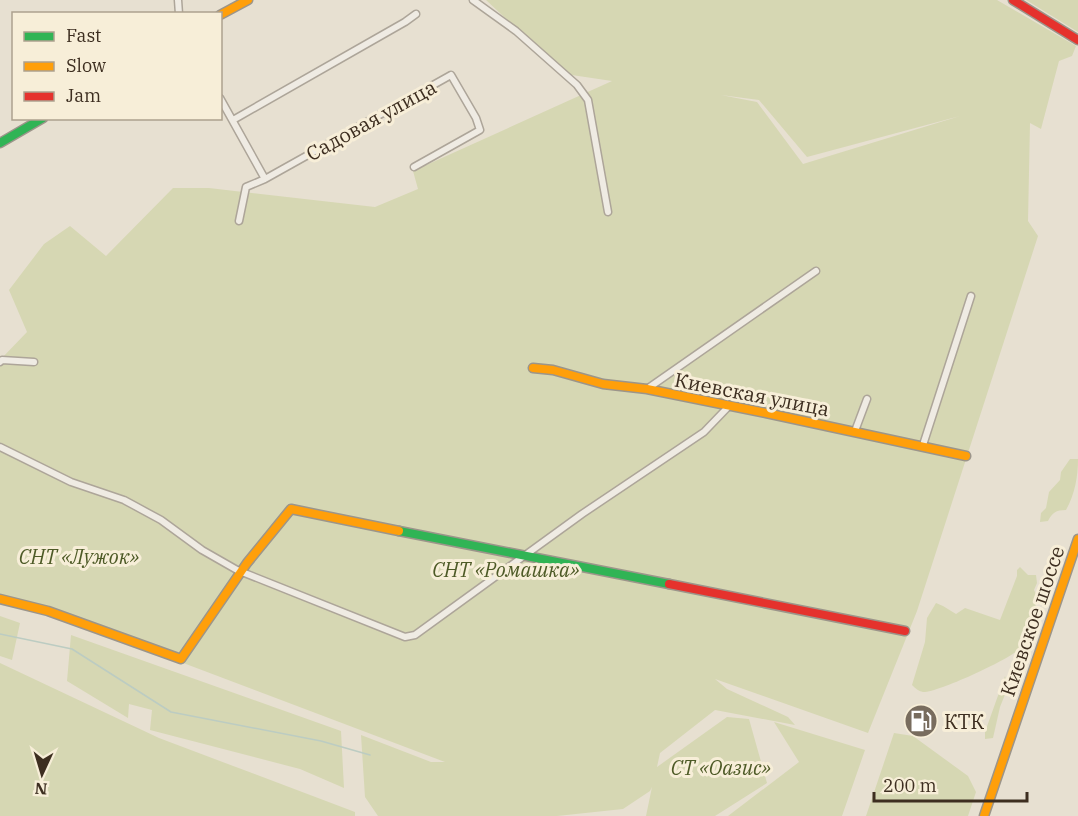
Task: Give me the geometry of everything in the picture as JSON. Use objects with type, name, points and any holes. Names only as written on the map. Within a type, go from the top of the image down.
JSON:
[{"type":"main road","points":[[222,14],[248,0]]},
{"type":"main road","points":[[1013,0],[1078,40]]},
{"type":"main road","points":[[0,143],[40,120]]},
{"type":"main road","name":"Киевская улица","points":[[533,368],[554,370],[603,384],[647,389],[855,431],[966,456]]},
{"type":"main road","points":[[0,599],[48,611],[181,659],[242,571],[278,522],[291,509],[905,631]]},
{"type":"main road","name":"Киевское шоссе","points":[[984,816],[1078,539]]},
{"type":"street","points":[[474,0],[516,31],[577,85],[588,100],[608,212]]},
{"type":"street","points":[[232,120],[416,14]]},
{"type":"street","name":"Садовая улица","points":[[265,179],[451,75],[476,118],[480,130],[414,167]]},
{"type":"street","points":[[222,102],[265,179],[246,187],[238,221]]},
{"type":"street","points":[[647,389],[816,270]]},
{"type":"street","points":[[923,446],[971,296]]},
{"type":"street","points":[[0,362],[2,360],[34,363]]},
{"type":"street","points":[[855,431],[867,399]]},
{"type":"street","points":[[0,447],[71,482],[138,507],[161,520],[202,550],[237,570],[405,637],[415,635],[582,514],[704,432],[729,406]]},
{"type":"green space","points":[[486,0],[997,0],[1076,46],[1072,56],[1059,61],[1041,129],[1030,123],[1028,221],[1038,236],[917,611],[868,733],[715,679],[727,689],[788,717],[795,725],[715,710],[660,753],[657,767],[727,717],[749,719],[767,783],[715,816],[646,816],[652,787],[650,791],[623,809],[557,816],[378,816],[365,797],[361,735],[431,762],[445,762],[133,644],[0,599],[0,360],[27,332],[9,290],[44,244],[70,226],[106,256],[173,188],[209,188],[375,207],[418,189],[413,171],[612,81],[565,74]],"holes":[[[721,95],[759,100],[807,157],[960,116],[803,164],[757,102]]]},
{"type":"green space","points":[[1026,0],[1078,0],[1078,32]]},
{"type":"green space","points":[[1070,459],[1078,459],[1072,498],[1066,510],[1057,511],[1048,521],[1040,522],[1049,492],[1060,480],[1061,472]]},
{"type":"green space","points":[[1020,567],[1028,575],[1036,575],[1037,583],[1034,590],[1037,596],[1034,603],[1039,610],[1021,647],[999,662],[956,682],[931,691],[923,692],[915,688],[912,685],[925,642],[927,618],[936,603],[956,614],[965,608],[1000,620]]},
{"type":"green space","points":[[0,616],[20,623],[12,660],[0,656]]},
{"type":"green space","points":[[71,635],[341,731],[344,788],[300,769],[150,730],[152,710],[129,704],[128,718],[67,681]]},
{"type":"green space","points":[[0,663],[159,738],[355,812],[355,816],[0,816]]},
{"type":"green space","points":[[1005,676],[1006,692],[993,738],[985,739],[985,732]]},
{"type":"green space","points":[[774,722],[865,750],[842,816],[728,816],[799,762]]},
{"type":"green space","points":[[894,733],[913,736],[968,776],[976,792],[968,816],[866,816]]},
{"type":"waterway","points":[[0,634],[72,649],[171,712],[321,741],[370,755]]},
{"type":"traffic: fast","points":[[0,143],[40,120]]},
{"type":"traffic: fast","points":[[399,531],[669,584]]},
{"type":"traffic: slow","points":[[222,14],[248,0]]},
{"type":"traffic: slow","points":[[533,368],[553,370],[603,384],[647,389],[766,413],[966,456]]},
{"type":"traffic: slow","points":[[0,599],[48,611],[181,659],[247,563],[291,509],[399,531]]},
{"type":"traffic: slow","points":[[984,816],[1078,539]]},
{"type":"traffic: jam","points":[[1013,0],[1078,40]]},
{"type":"traffic: jam","points":[[669,584],[905,631]]},
{"type":"place","name":"КТК","points":[[921,721]]},
{"type":"park label","name":"СНТ «Лужок»","points":[[79,556]]},
{"type":"park label","name":"СНТ «Ромашка»","points":[[506,569]]},
{"type":"park label","name":"СТ «Оазис»","points":[[721,767]]}]
